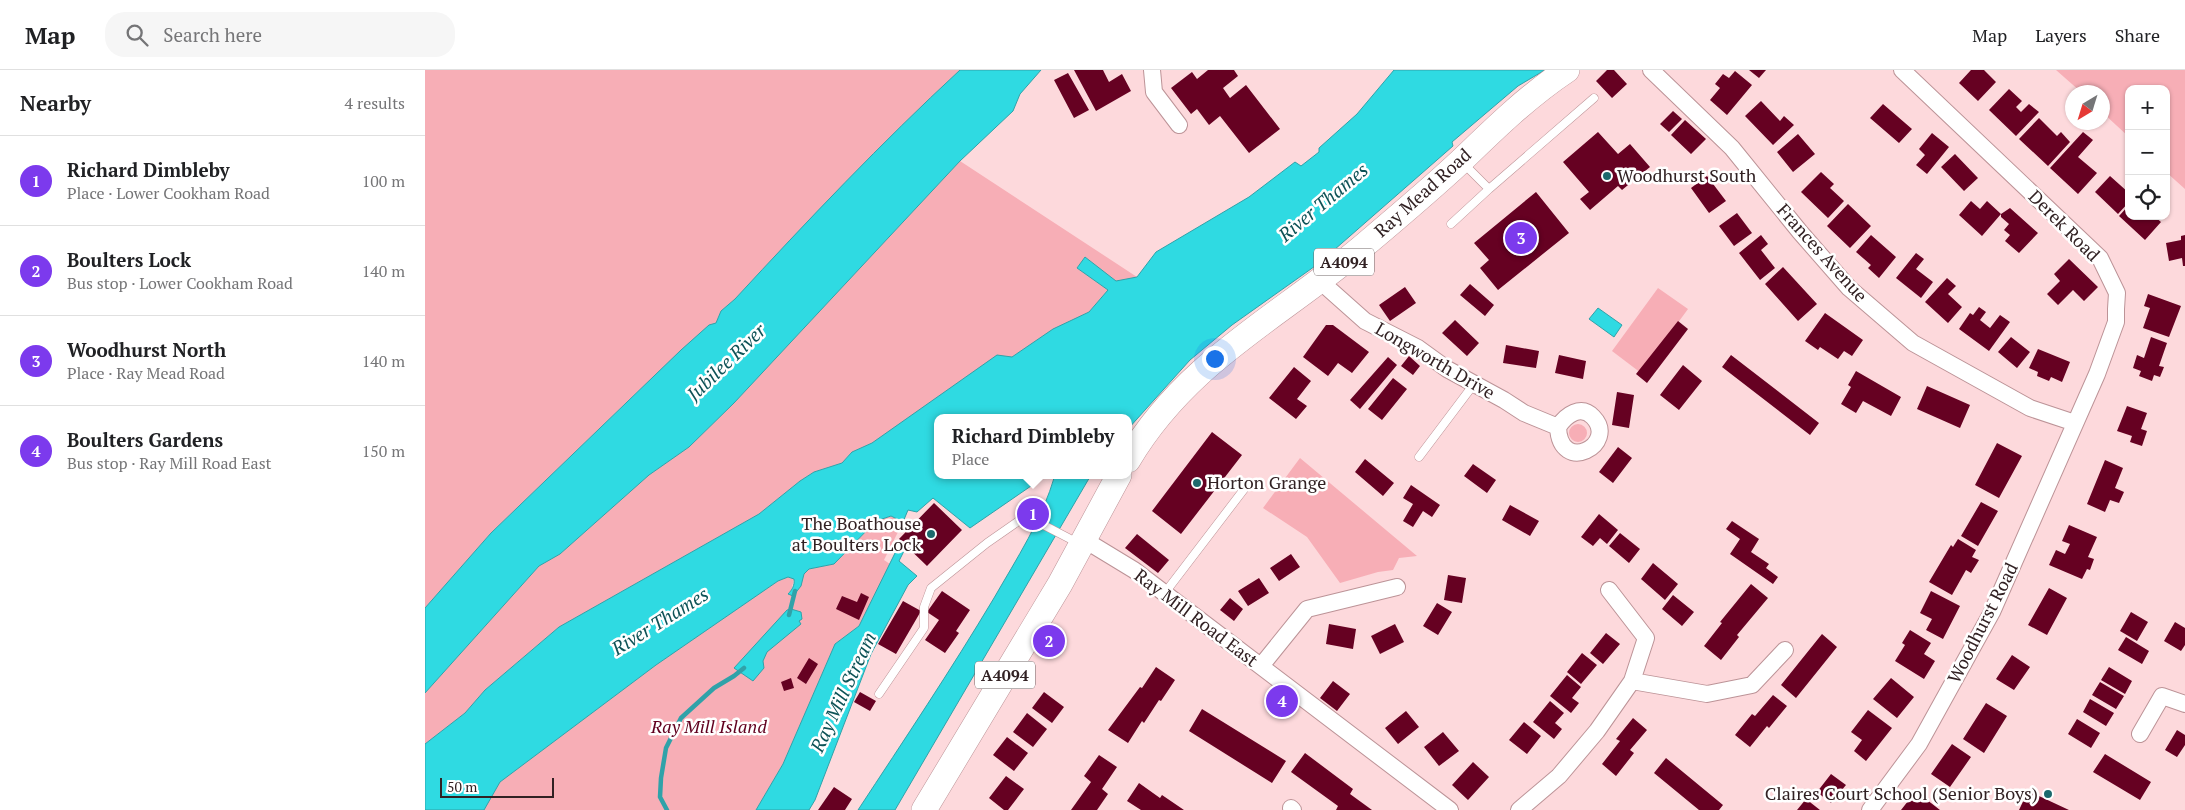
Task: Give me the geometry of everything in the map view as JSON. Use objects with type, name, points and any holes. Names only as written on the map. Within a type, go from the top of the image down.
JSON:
[{"type":"main road","name":"Ray Mead Road","points":[[1132,454],[1152,422],[1201,370],[1240,338],[1320,281],[1394,220],[1461,161],[1512,111],[1567,70]]},
{"type":"main road","name":"A4094","points":[[924,810],[1060,584],[1078,540],[1116,479]]},
{"type":"street","points":[[1152,70],[1155,92],[1179,125]]},
{"type":"street","name":"Frances Avenue","points":[[1651,70],[1732,148],[1799,232],[1849,288],[1913,343],[2030,408],[2075,423]]},
{"type":"street","name":"Derek Road","points":[[1902,70],[2100,258],[2117,293],[2116,322],[2097,374],[2075,423]]},
{"type":"street","name":"Longworth Drive","points":[[1320,281],[1365,321],[1418,348],[1447,369],[1524,413],[1558,427]]},
{"type":"street","name":"Woodhurst Road","points":[[1870,810],[1919,744],[1992,612],[2075,423]]},
{"type":"street","name":"Ray Mill Road East","points":[[1078,540],[1133,570],[1450,810]]},
{"type":"street","points":[[1261,666],[1307,609],[1397,587]]},
{"type":"street","points":[[1519,810],[1559,776],[1597,731],[1632,680],[1645,638],[1609,590]]},
{"type":"street","points":[[1632,680],[1707,694],[1752,685],[1785,650]]},
{"type":"street","points":[[2139,734],[2162,696],[2185,704]]},
{"type":"lane","points":[[1451,224],[1594,98]]},
{"type":"lane","points":[[1461,161],[1489,189]]},
{"type":"lane","points":[[1419,457],[1474,384]]},
{"type":"lane","points":[[1164,594],[1248,484]]},
{"type":"lane","points":[[879,694],[924,628],[924,608],[931,588],[1020,520],[1032,519],[1078,540]]},
{"type":"green space","points":[[425,70],[960,70],[817,211],[735,299],[721,311],[716,323],[637,392],[491,533],[425,608]]},
{"type":"green space","points":[[2056,70],[2185,70],[2185,189],[2170,176],[2170,85],[2125,85],[2125,133],[2110,119],[2110,85],[2073,85]]},
{"type":"green space","points":[[960,161],[1137,277],[1116,282],[1085,257],[1077,268],[1108,290],[1089,312],[1053,330],[872,443],[852,452],[842,463],[814,472],[759,514],[559,627],[485,690],[465,713],[425,744],[425,693],[539,566],[560,554],[649,475],[689,447],[734,403]]},
{"type":"green space","points":[[1658,288],[1688,309],[1641,373],[1612,351]]},
{"type":"green space","points":[[1578,424],[1584,427],[1587,433],[1584,439],[1578,442],[1572,439],[1569,433],[1572,427]]},
{"type":"green space","points":[[1300,458],[1417,556],[1399,558],[1393,570],[1378,572],[1340,583],[1307,537],[1263,508]]},
{"type":"green space","name":"Ray Mill Island","points":[[891,516],[903,522],[884,560],[890,564],[859,626],[835,644],[783,764],[756,810],[484,810],[500,782],[656,665],[778,581],[788,577],[794,579],[791,591],[801,586],[804,574],[809,569],[834,564],[876,521]]},
{"type":"water","name":"Jubilee River","points":[[960,70],[1041,70],[1020,94],[1013,111],[960,161],[734,403],[689,447],[649,475],[560,554],[539,566],[425,693],[425,608],[491,533],[681,350],[709,325],[716,323],[721,311],[735,299],[817,211]]},
{"type":"water","name":"River Thames","points":[[1394,70],[1545,70],[1518,86],[1452,142],[1453,146],[1318,264],[1232,325],[1190,360],[1132,425],[1132,414],[934,414],[934,479],[1041,479],[970,528],[933,498],[917,512],[908,510],[903,522],[891,516],[876,521],[834,564],[809,569],[804,574],[801,586],[793,596],[788,594],[793,587],[794,579],[788,577],[778,581],[656,665],[500,782],[484,810],[425,810],[425,744],[465,713],[485,690],[559,627],[759,514],[814,472],[842,463],[852,452],[872,443],[997,355],[1012,357],[1053,329],[1089,312],[1108,290],[1077,268],[1085,257],[1116,281],[1137,277],[1156,252],[1249,197],[1295,162],[1301,166],[1319,152],[1319,148],[1357,114]]},
{"type":"water","points":[[1598,308],[1622,325],[1614,337],[1589,319]]},
{"type":"water","points":[[1054,479],[1089,479],[895,810],[858,810],[994,598],[1036,523]]},
{"type":"water","name":"Ray Mill Stream","points":[[898,547],[904,551],[899,561],[917,576],[908,585],[871,654],[815,800],[809,810],[756,810],[783,764],[835,644],[859,626]]},
{"type":"water","points":[[791,609],[801,612],[802,619],[799,621],[801,624],[767,652],[763,661],[764,668],[753,681],[734,668],[787,610]]},
{"type":"building","points":[[1074,70],[1103,70],[1109,82],[1122,74],[1131,91],[1096,111]]},
{"type":"building","points":[[1208,70],[1234,70],[1238,76],[1223,88],[1230,98],[1246,85],[1280,129],[1249,153],[1220,116],[1209,125],[1197,109],[1191,114],[1171,88],[1192,72],[1197,79]]},
{"type":"building","points":[[1607,70],[1614,70],[1627,84],[1612,98],[1596,81]]},
{"type":"building","points":[[1749,70],[1766,70],[1759,78]]},
{"type":"building","points":[[1971,70],[1984,70],[1996,82],[1978,101],[1959,83]]},
{"type":"building","points":[[1735,71],[1752,85],[1727,115],[1710,100],[1720,88],[1715,84],[1723,74],[1729,78]]},
{"type":"building","points":[[1068,73],[1089,110],[1074,118],[1054,80]]},
{"type":"building","points":[[2009,89],[2022,101],[2016,107],[2021,112],[2029,104],[2039,112],[2016,136],[1989,110]]},
{"type":"building","points":[[1761,101],[1780,121],[1784,116],[1794,125],[1773,145],[1745,116]]},
{"type":"building","points":[[1883,104],[1912,129],[1899,143],[1870,118]]},
{"type":"building","points":[[1673,111],[1682,119],[1669,132],[1660,124]]},
{"type":"building","points":[[2039,118],[2057,136],[2061,132],[2070,142],[2048,166],[2019,139]]},
{"type":"building","points":[[1685,120],[1706,139],[1691,154],[1671,135]]},
{"type":"building","name":"Woodhurst South","points":[[1598,132],[1618,154],[1630,144],[1650,167],[1622,190],[1618,186],[1590,210],[1580,199],[1589,192],[1563,162]]},
{"type":"building","points":[[2083,132],[2093,140],[2078,157],[2097,173],[2078,194],[2050,168]]},
{"type":"building","points":[[1932,133],[1949,147],[1927,174],[1916,165],[1925,155],[1919,149]]},
{"type":"building","points":[[1798,134],[1815,154],[1793,172],[1777,152]]},
{"type":"building","points":[[1955,154],[1978,178],[1964,191],[1941,167]]},
{"type":"building","points":[[1821,172],[1834,184],[1830,188],[1844,201],[1828,218],[1801,192]]},
{"type":"building","points":[[1707,176],[1726,201],[1709,213],[1691,188]]},
{"type":"building","points":[[2110,176],[2125,189],[2125,206],[2118,214],[2095,192]]},
{"type":"building","points":[[1536,192],[1569,233],[1498,290],[1480,268],[1489,260],[1474,243]]},
{"type":"building","points":[[1971,201],[1980,209],[1987,201],[2001,214],[1982,236],[1959,215]]},
{"type":"building","points":[[1848,204],[1871,226],[1850,248],[1827,226]]},
{"type":"building","points":[[2010,208],[2038,233],[2019,253],[2005,241],[2010,235],[2004,230],[2009,224],[2001,217],[2001,214]]},
{"type":"building","points":[[2125,209],[2125,220],[2159,220],[2161,222],[2145,240],[2119,216]]},
{"type":"building","points":[[1737,213],[1752,233],[1734,246],[1719,226]]},
{"type":"building","points":[[1761,235],[1768,244],[1761,250],[1775,268],[1760,280],[1739,253]]},
{"type":"building","points":[[1871,235],[1896,257],[1879,278],[1868,268],[1871,265],[1856,252]]},
{"type":"building","points":[[2185,235],[2185,266],[2183,266],[2182,258],[2169,261],[2166,243],[2181,240],[2181,236]]},
{"type":"building","points":[[1916,253],[1924,259],[1916,269],[1933,282],[1921,298],[1896,278]]},
{"type":"building","points":[[2069,259],[2098,287],[2084,301],[2073,290],[2058,305],[2047,294],[2060,281],[2054,274]]},
{"type":"building","points":[[1783,267],[1817,304],[1798,321],[1765,284]]},
{"type":"building","points":[[1947,278],[1956,286],[1948,294],[1962,307],[1948,323],[1925,302]]},
{"type":"building","points":[[1470,284],[1494,305],[1485,316],[1460,295]]},
{"type":"building","points":[[1405,287],[1416,303],[1390,321],[1379,305]]},
{"type":"building","points":[[2148,294],[2181,306],[2169,337],[2143,328],[2150,308],[2144,306]]},
{"type":"building","points":[[1979,307],[1986,312],[1980,320],[1990,328],[2000,315],[2010,322],[1989,351],[1959,329],[1970,313],[1973,315]]},
{"type":"building","points":[[1825,313],[1863,340],[1852,356],[1844,351],[1838,359],[1820,347],[1818,350],[1805,341]]},
{"type":"building","points":[[1455,320],[1479,343],[1467,356],[1442,333]]},
{"type":"building","points":[[1678,321],[1688,329],[1647,383],[1636,374]]},
{"type":"building","points":[[1326,325],[1333,325],[1369,352],[1352,373],[1338,363],[1328,376],[1303,357]]},
{"type":"building","points":[[2011,337],[2030,352],[2017,368],[1998,352]]},
{"type":"building","points":[[2151,337],[2167,343],[2159,366],[2164,367],[2160,377],[2154,375],[2152,381],[2139,376],[2141,371],[2133,368],[2137,355],[2144,358]]},
{"type":"building","points":[[1506,345],[1539,351],[1536,368],[1503,363]]},
{"type":"building","points":[[2038,349],[2070,362],[2062,382],[2051,377],[2049,381],[2037,376],[2038,372],[2029,368]]},
{"type":"building","points":[[1559,355],[1586,361],[1583,379],[1555,373]]},
{"type":"building","points":[[1731,355],[1819,423],[1810,435],[1722,367]]},
{"type":"building","points":[[1409,356],[1420,366],[1413,375],[1401,366]]},
{"type":"building","points":[[1388,357],[1397,365],[1360,409],[1350,400]]},
{"type":"building","points":[[1683,365],[1702,381],[1679,410],[1660,395]]},
{"type":"building","points":[[1294,367],[1311,381],[1297,399],[1307,406],[1296,419],[1269,398]]},
{"type":"building","points":[[1856,371],[1901,397],[1891,416],[1863,401],[1856,413],[1841,404],[1851,387],[1848,385]]},
{"type":"building","points":[[1393,378],[1407,389],[1382,420],[1368,409]]},
{"type":"building","points":[[1927,386],[1970,405],[1960,428],[1917,409]]},
{"type":"building","points":[[1617,392],[1634,395],[1629,428],[1612,425]]},
{"type":"building","points":[[2127,406],[2147,413],[2141,429],[2147,431],[2142,446],[2130,442],[2132,436],[2117,431]]},
{"type":"building","name":"Horton Grange","points":[[1212,432],[1242,455],[1181,534],[1152,511]]},
{"type":"building","points":[[1997,443],[2022,456],[1999,498],[1975,485]]},
{"type":"building","points":[[1618,447],[1632,458],[1613,483],[1599,472]]},
{"type":"building","points":[[1365,459],[1394,483],[1383,496],[1355,472]]},
{"type":"building","points":[[2105,460],[2123,468],[2115,488],[2124,492],[2119,503],[2110,500],[2105,512],[2087,504]]},
{"type":"building","points":[[1473,464],[1496,480],[1487,493],[1464,476]]},
{"type":"building","points":[[1411,485],[1440,505],[1432,517],[1423,511],[1413,527],[1403,521],[1413,504],[1403,498]]},
{"type":"building","points":[[1981,502],[1998,511],[1978,546],[1961,536]]},
{"type":"building","name":"The Boathouse at Boulters Lock","points":[[934,503],[962,530],[927,566],[899,539]]},
{"type":"building","points":[[1510,505],[1539,521],[1530,536],[1502,520]]},
{"type":"building","points":[[1599,514],[1618,530],[1607,544],[1600,538],[1593,546],[1581,537]]},
{"type":"building","points":[[1732,521],[1759,539],[1751,552],[1769,564],[1766,568],[1778,577],[1773,584],[1730,554],[1740,539],[1726,529]]},
{"type":"building","points":[[2069,525],[2097,537],[2088,557],[2094,559],[2090,570],[2087,569],[2082,579],[2049,565],[2056,550],[2065,554],[2070,544],[2062,541]]},
{"type":"building","points":[[1620,533],[1640,549],[1629,563],[1609,546]]},
{"type":"building","points":[[1137,534],[1169,560],[1158,573],[1125,548]]},
{"type":"building","points":[[1958,539],[1976,550],[1972,557],[1979,560],[1971,573],[1966,570],[1952,595],[1929,582],[1951,545],[1953,547]]},
{"type":"building","points":[[1291,554],[1300,567],[1279,581],[1270,568]]},
{"type":"building","points":[[1653,563],[1678,584],[1665,600],[1641,579]]},
{"type":"building","points":[[1448,575],[1466,578],[1462,603],[1444,600]]},
{"type":"building","points":[[1259,578],[1269,593],[1248,606],[1238,591]]},
{"type":"building","points":[[1751,584],[1768,598],[1737,635],[1739,637],[1721,660],[1704,646],[1722,623],[1720,622]]},
{"type":"building","points":[[2049,588],[2067,598],[2047,635],[2028,625]]},
{"type":"building","points":[[942,591],[970,610],[956,631],[959,633],[945,653],[925,640],[939,620],[927,612]]},
{"type":"building","points":[[1931,591],[1960,606],[1943,639],[1926,630],[1932,619],[1920,613]]},
{"type":"building","points":[[861,593],[869,597],[859,620],[836,609],[842,596],[857,602]]},
{"type":"building","points":[[1673,595],[1694,612],[1682,626],[1662,609]]},
{"type":"building","points":[[1230,598],[1243,609],[1234,621],[1220,610]]},
{"type":"building","points":[[903,601],[921,611],[896,654],[878,644]]},
{"type":"building","points":[[1437,603],[1452,612],[1438,635],[1423,626]]},
{"type":"building","points":[[2131,612],[2148,622],[2137,641],[2120,631]]},
{"type":"building","points":[[2175,622],[2185,628],[2185,645],[2181,651],[2164,641]]},
{"type":"building","points":[[1329,624],[1356,629],[1353,649],[1326,644]]},
{"type":"building","points":[[1395,624],[1404,642],[1380,654],[1371,636]]},
{"type":"building","points":[[1910,630],[1931,643],[1924,654],[1935,661],[1924,679],[1895,661],[1905,645],[1902,643]]},
{"type":"building","points":[[1606,633],[1620,644],[1603,664],[1590,653]]},
{"type":"building","points":[[1822,634],[1837,647],[1796,698],[1781,685]]},
{"type":"building","points":[[2126,637],[2149,651],[2142,664],[2118,650]]},
{"type":"building","points":[[1582,653],[1597,665],[1581,684],[1567,672]]},
{"type":"building","points":[[2012,655],[2030,667],[2014,690],[1996,679]]},
{"type":"building","points":[[809,658],[818,664],[806,684],[797,678]]},
{"type":"building","points":[[1156,667],[1175,680],[1144,723],[1142,721],[1128,743],[1108,730],[1140,687],[1142,688]]},
{"type":"building","points":[[2109,667],[2132,681],[2125,694],[2101,680]]},
{"type":"building","points":[[1567,675],[1581,687],[1572,698],[1579,703],[1571,713],[1550,696]]},
{"type":"building","points":[[791,678],[794,688],[784,691],[781,682]]},
{"type":"building","points":[[1891,678],[1914,697],[1897,718],[1873,699]]},
{"type":"building","points":[[1333,681],[1350,694],[1337,711],[1320,698]]},
{"type":"building","points":[[2100,682],[2124,696],[2116,709],[2092,695]]},
{"type":"building","points":[[860,692],[876,701],[870,711],[854,702]]},
{"type":"building","points":[[1044,692],[1064,707],[1052,723],[1032,708]]},
{"type":"building","points":[[1773,695],[1787,706],[1750,747],[1735,735],[1752,714],[1755,716]]},
{"type":"building","points":[[2090,699],[2114,713],[2106,726],[2083,712]]},
{"type":"building","points":[[1550,701],[1564,713],[1555,723],[1562,729],[1554,739],[1533,722]]},
{"type":"building","points":[[1986,703],[2007,716],[1984,753],[1963,739]]},
{"type":"building","points":[[1202,709],[1286,761],[1272,783],[1189,731]]},
{"type":"building","points":[[1868,710],[1892,728],[1866,761],[1854,751],[1862,740],[1851,732]]},
{"type":"building","points":[[1406,711],[1419,727],[1398,744],[1385,728]]},
{"type":"building","points":[[1027,713],[1047,729],[1033,747],[1013,732]]},
{"type":"building","points":[[1633,718],[1647,730],[1630,750],[1634,753],[1616,776],[1602,764],[1620,741],[1616,739]]},
{"type":"building","points":[[2077,719],[2100,733],[2091,748],[2068,734]]},
{"type":"building","points":[[1524,722],[1541,736],[1527,754],[1509,740]]},
{"type":"building","points":[[2177,730],[2185,735],[2185,745],[2177,757],[2165,750]]},
{"type":"building","points":[[1443,732],[1459,751],[1439,766],[1424,747]]},
{"type":"building","points":[[1007,737],[1028,753],[1014,771],[993,755]]},
{"type":"building","points":[[1952,744],[1971,757],[1950,787],[1931,774]]},
{"type":"building","points":[[1305,753],[1353,789],[1350,794],[1372,810],[1336,810],[1338,806],[1291,772]]},
{"type":"building","points":[[2105,754],[2151,782],[2140,800],[2093,772]]},
{"type":"building","points":[[1099,755],[1117,767],[1102,789],[1108,794],[1097,810],[1071,810],[1091,782],[1084,776]]},
{"type":"building","points":[[1666,758],[1723,805],[1719,810],[1699,810],[1654,773]]},
{"type":"building","points":[[1473,762],[1489,777],[1468,800],[1452,785]]},
{"type":"building","points":[[1831,774],[1846,785],[1831,803],[1817,792]]},
{"type":"building","points":[[1006,776],[1024,789],[1008,810],[1004,810],[989,798]]},
{"type":"building","points":[[1139,783],[1160,798],[1162,795],[1184,810],[1141,810],[1127,801]]},
{"type":"building","points":[[834,787],[852,799],[845,810],[818,810]]},
{"type":"building","points":[[2028,791],[2069,810],[2019,810]]},
{"type":"building","points":[[1912,796],[1918,801],[1922,796],[1940,810],[1901,810]]},
{"type":"building","points":[[1806,799],[1820,810],[1797,810]]},
{"type":"waterway","points":[[789,615],[795,591]]},
{"type":"waterway","points":[[667,810],[660,797],[661,778],[666,748],[681,718],[714,688],[744,668]]},
{"type":"place","name":"Woodhurst South","points":[[1607,176]]},
{"type":"place","name":"Woodhurst North","points":[[1521,238]]},
{"type":"place","name":"Horton Grange","points":[[1197,483]]},
{"type":"place","name":"Richard Dimbleby","points":[[1033,514]]},
{"type":"place","name":"The Boathouse at Boulters Lock","points":[[931,534]]},
{"type":"place","name":"Boulters Lock","points":[[1049,641]]},
{"type":"place","name":"Boulters Gardens","points":[[1282,701]]},
{"type":"place","name":"Claires Court School (Senior Boys)","points":[[2048,794]]}]
